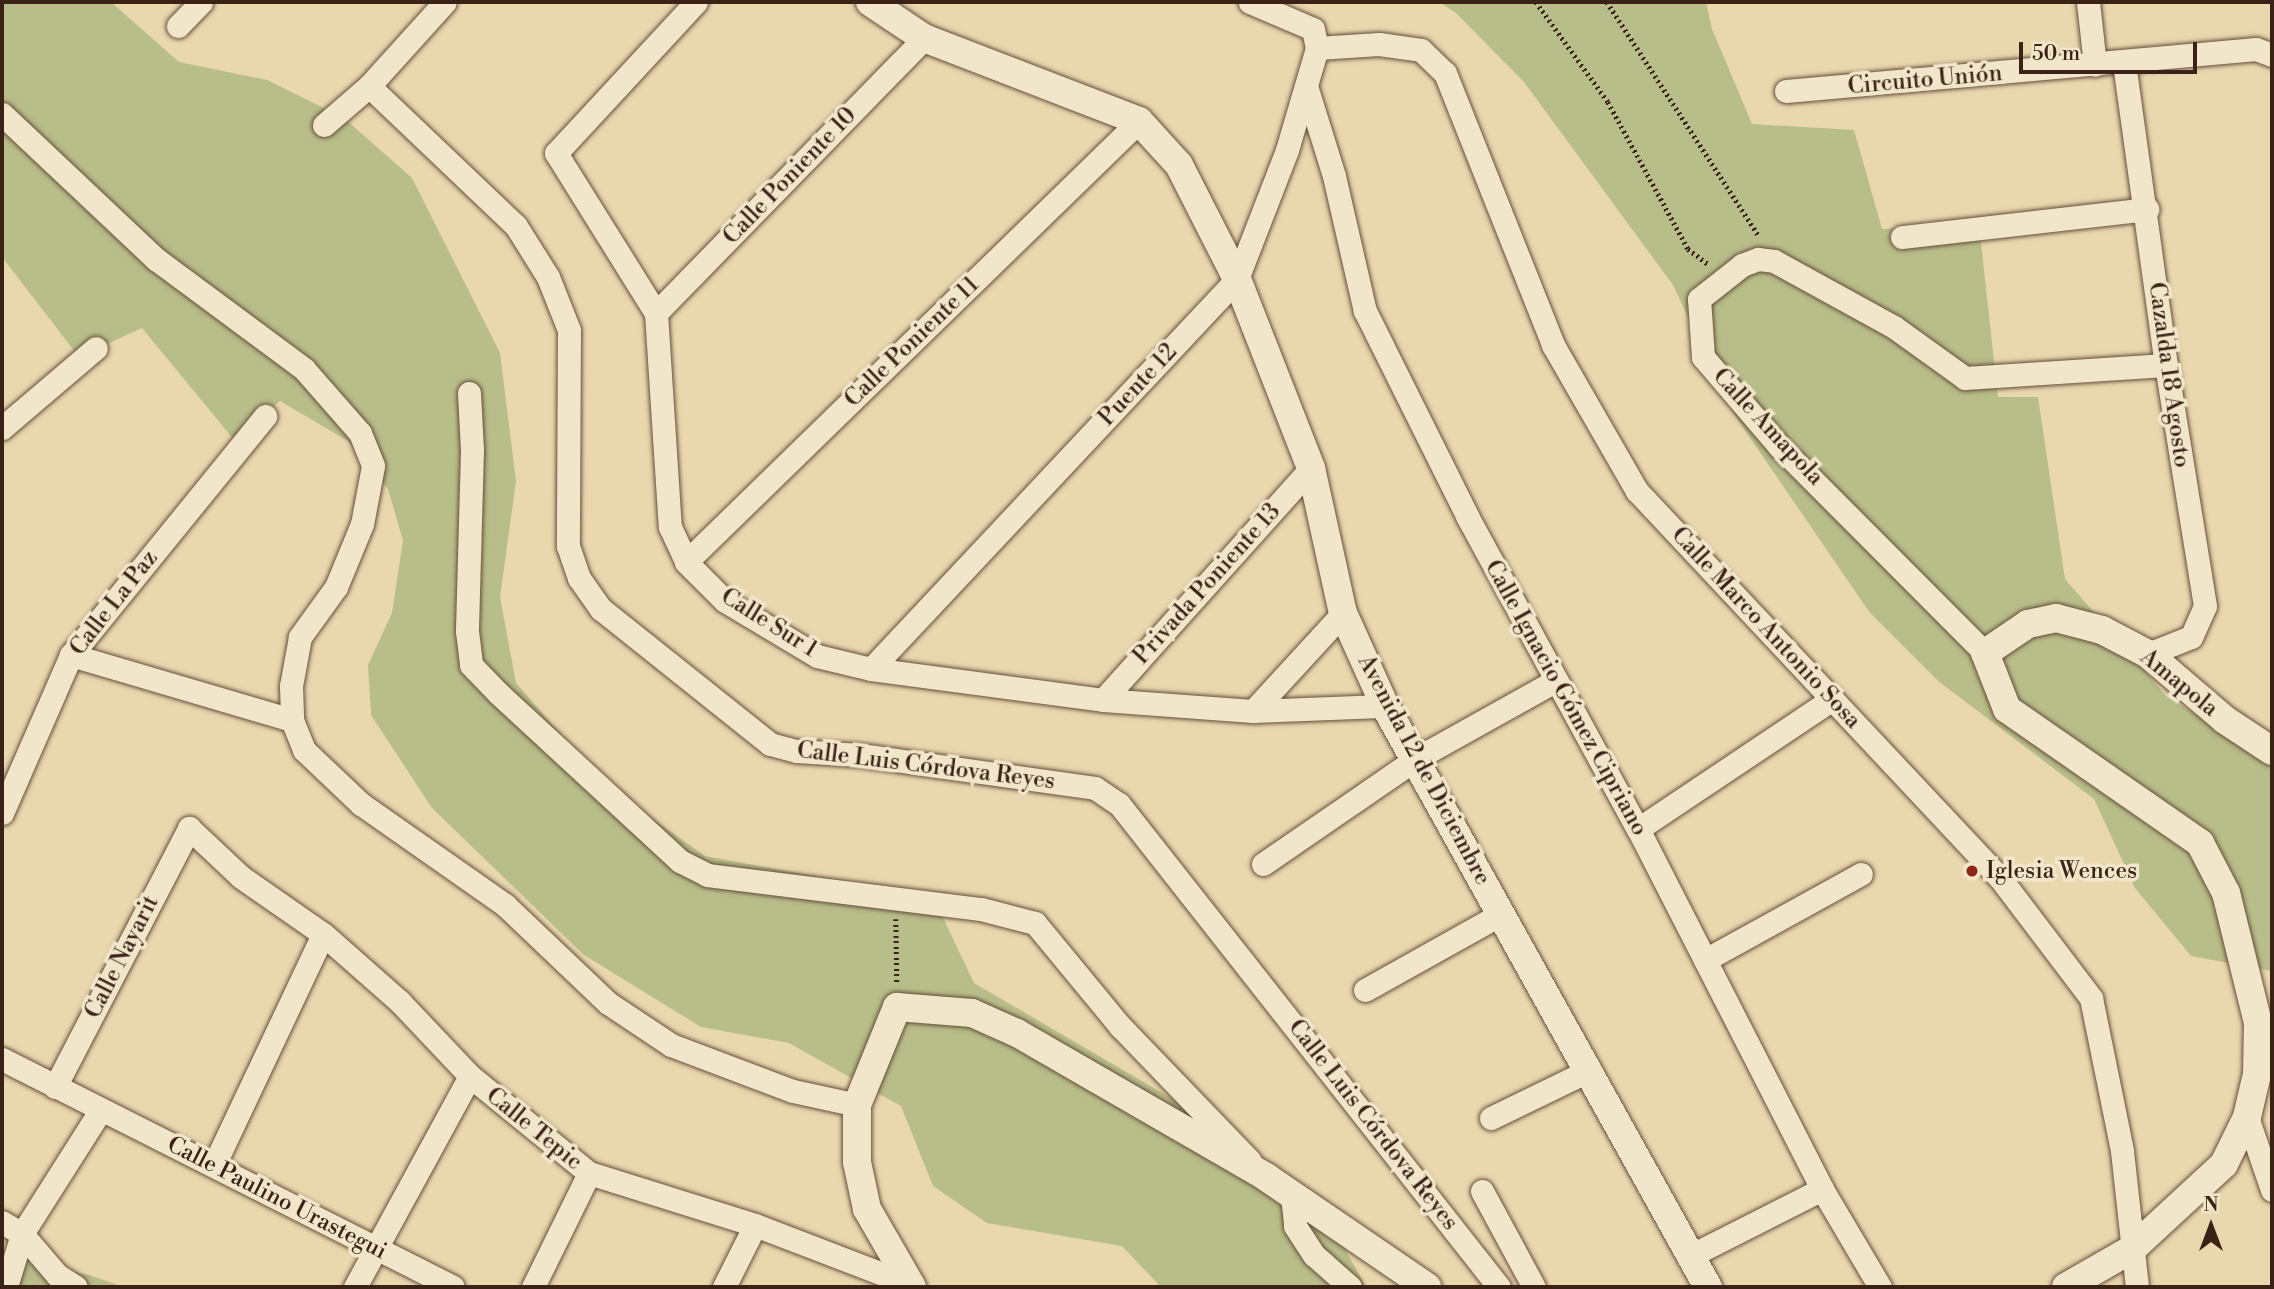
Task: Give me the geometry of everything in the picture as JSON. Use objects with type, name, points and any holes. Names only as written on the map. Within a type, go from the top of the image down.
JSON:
[{"type":"street","points":[[178,26],[201,2]]},
{"type":"street","points":[[324,125],[369,86],[445,2]]},
{"type":"street","name":"Calle Sur 1","points":[[696,2],[556,153],[656,313],[670,527],[686,562],[725,601],[817,656],[871,669],[1103,700],[1254,711],[1385,706]]},
{"type":"street","name":"Avenida 12 de Diciembre","points":[[870,2],[925,38],[1139,121],[1179,165],[1237,279],[1311,468],[1343,614],[1385,706],[1418,758],[1500,914],[1590,1070],[1708,1287]]},
{"type":"street","points":[[1250,2],[1313,29],[1317,48]]},
{"type":"street","points":[[2088,2],[2095,65]]},
{"type":"street","name":"Calle Poniente 10","points":[[656,313],[925,38]]},
{"type":"street","name":"Calle Marco Antonio Sosa","points":[[1317,48],[1379,44],[1421,50],[1445,73],[1553,345],[1637,491],[2000,878],[2091,998],[2122,1151],[2137,1287]]},
{"type":"street","name":"Puente 12","points":[[871,669],[1237,279],[1287,150],[1317,48]]},
{"type":"street","name":"Circuito Unión","points":[[1786,91],[2124,63],[2256,49],[2272,55]]},
{"type":"street","name":"Cazalda 18 Agosto","points":[[2124,63],[2147,209],[2166,365],[2205,606],[2191,637],[2148,654]]},
{"type":"street","name":"Calle Luis Córdova Reyes","points":[[369,86],[516,226],[548,277],[569,330],[568,546],[579,578],[601,609],[770,744],[796,751],[860,755],[1095,788],[1119,804],[1499,1287]]},
{"type":"street","name":"Calle Ignacio Gómez Cipriano","points":[[1306,86],[1334,176],[1365,311],[1555,681],[1638,829],[1822,1189],[1880,1287]]},
{"type":"street","points":[[2,114],[156,259],[304,369],[360,433],[373,466],[362,524],[337,587],[300,637],[291,686],[292,720],[304,750],[361,804],[505,905],[608,1003],[671,1045],[732,1071],[862,1094]]},
{"type":"street","name":"Calle Poniente 11","points":[[686,562],[1139,121]]},
{"type":"street","points":[[1902,237],[2147,209]]},
{"type":"street","points":[[1724,275],[1758,259],[1774,261],[1894,327],[1965,379],[2166,365]]},
{"type":"street","name":"Calle Amapola","points":[[1724,275],[1699,299],[1703,357],[1779,446],[1994,646],[2007,709],[2200,843],[2226,893],[2258,1023],[2257,1074],[2247,1117],[2224,1164],[2132,1249],[2066,1287]]},
{"type":"street","points":[[2,428],[96,348]]},
{"type":"street","points":[[469,393],[472,450],[467,631],[471,665],[590,781],[680,861],[707,875],[757,884],[896,897],[981,909],[1035,923],[1120,1026],[1266,1177]]},
{"type":"street","name":"Calle La Paz","points":[[2,813],[71,655],[265,416]]},
{"type":"street","name":"Privada Poniente 13","points":[[1103,700],[1311,468]]},
{"type":"street","points":[[1254,711],[1343,614]]},
{"type":"street","name":"Amapola","points":[[1994,646],[2028,624],[2056,618],[2102,630],[2148,654],[2225,720],[2272,751]]},
{"type":"street","points":[[71,655],[292,720]]},
{"type":"street","points":[[1263,864],[1418,758],[1555,681]]},
{"type":"street","points":[[1638,829],[1832,699]]},
{"type":"street","name":"Calle Tepic","points":[[189,828],[241,877],[323,934],[400,1002],[470,1076],[589,1173],[755,1225],[877,1280],[910,1286]]},
{"type":"street","name":"Calle Nayarit","points":[[55,1087],[189,828]]},
{"type":"street","points":[[1705,960],[1861,874]]},
{"type":"street","points":[[1365,990],[1500,914]]},
{"type":"street","points":[[214,1165],[323,934]]},
{"type":"street","points":[[910,1286],[867,1209],[857,1162],[862,1094],[892,1016],[972,1013],[1017,1033],[1266,1177],[1427,1287]]},
{"type":"street","name":"Calle Paulino Urastegui","points":[[2,1059],[100,1111],[214,1165],[453,1287]]},
{"type":"street","points":[[1491,1118],[1590,1070]]},
{"type":"street","points":[[355,1287],[470,1076]]},
{"type":"street","points":[[6,1287],[22,1234],[100,1111]]},
{"type":"street","points":[[2247,1117],[2272,1190]]},
{"type":"street","points":[[533,1287],[589,1173]]},
{"type":"street","points":[[1692,1255],[1822,1189]]},
{"type":"street","points":[[1482,1191],[1534,1287]]},
{"type":"street","points":[[1292,1195],[1295,1226],[1314,1255],[1350,1287]]},
{"type":"street","points":[[2,1222],[22,1234],[57,1275],[76,1287]]},
{"type":"street","points":[[724,1287],[755,1225]]},
{"type":"path","points":[[1536,2],[1608,102],[1688,249],[1724,275]]},
{"type":"path","points":[[1607,2],[1774,261]]},
{"type":"path","points":[[892,1016],[896,897]]},
{"type":"green space","points":[[2,2],[111,2],[179,62],[267,80],[344,118],[412,178],[500,353],[516,481],[500,597],[516,683],[605,785],[705,856],[882,888],[938,907],[974,983],[1243,1140],[1340,1240],[1366,1287],[1161,1287],[1122,1246],[987,1223],[933,1186],[901,1106],[789,1043],[701,1027],[584,955],[432,808],[371,715],[368,665],[392,613],[403,540],[388,489],[348,441],[280,401],[235,441],[142,328],[79,357],[2,257]]},
{"type":"green space","points":[[1439,2],[1706,2],[1712,29],[1752,124],[1854,130],[1882,229],[1979,225],[1998,397],[2038,397],[2065,579],[2167,697],[2272,760],[2272,971],[2191,956],[2135,888],[2094,799],[1938,681],[1870,613],[1733,413],[1673,285],[1524,82],[1456,13]]},
{"type":"green space","points":[[2,1259],[86,1274],[124,1287],[2,1287]]},
{"type":"place","name":"Iglesia Wences","points":[[1972,871]]}]
